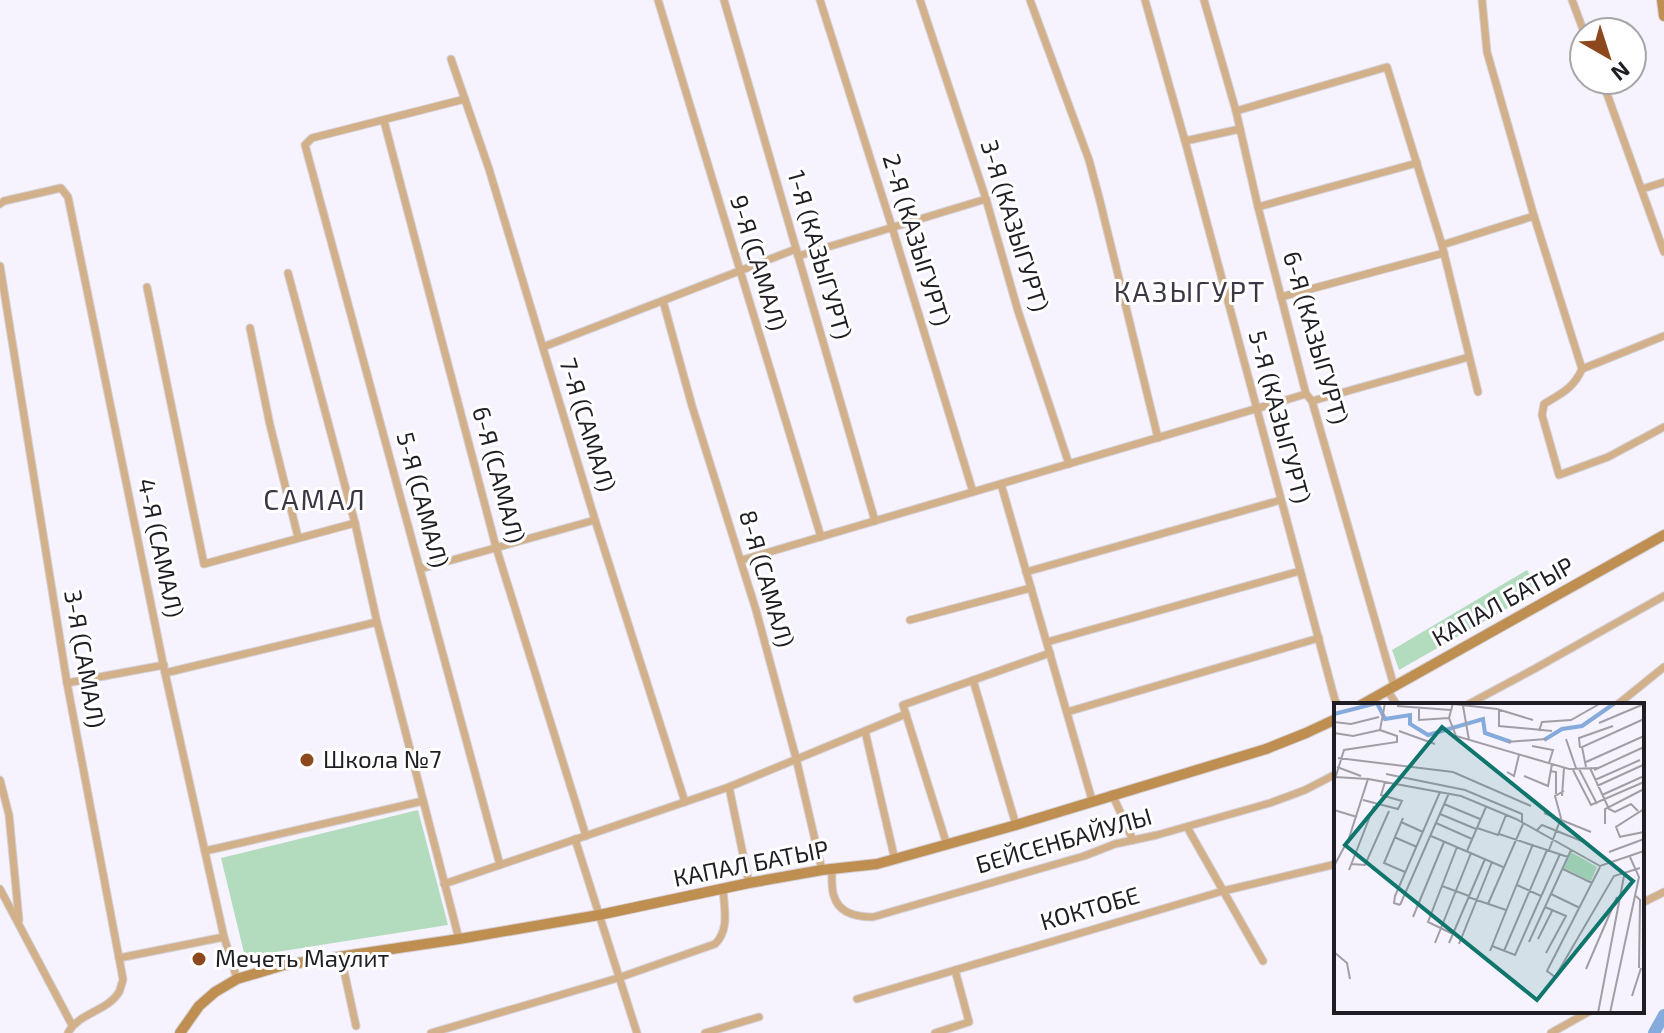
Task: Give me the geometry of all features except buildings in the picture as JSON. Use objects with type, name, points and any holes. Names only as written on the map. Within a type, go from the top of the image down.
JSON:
[{"type":"main road","points":[[1662,0],[1664,16]]},
{"type":"main road","name":"КАПАЛ БАТЫР","points":[[1364,703],[1664,535]]},
{"type":"main road","name":"КАПАЛ БАТЫР","points":[[180,1033],[199,1006],[215,992],[237,979],[284,965],[599,915],[749,883],[895,860],[1266,749],[1334,720]]},
{"type":"street","name":"9-Я (САМАЛ)","points":[[658,0],[821,537]]},
{"type":"street","name":"1-Я (КАЗЫГУРТ)","points":[[724,0],[875,521]]},
{"type":"street","name":"2-Я (КАЗЫГУРТ)","points":[[820,0],[973,492]]},
{"type":"street","name":"3-Я (КАЗЫГУРТ)","points":[[920,0],[1069,464]]},
{"type":"street","points":[[1030,0],[1093,174],[1158,438]]},
{"type":"street","name":"5-Я (КАЗЫГУРТ)","points":[[1145,0],[1337,703]]},
{"type":"street","name":"6-Я (КАЗЫГУРТ)","points":[[1204,0],[1236,111],[1281,297],[1396,703]]},
{"type":"street","points":[[1482,0],[1487,52],[1582,369],[1576,382],[1544,404],[1542,415],[1559,475],[1608,457],[1664,427]]},
{"type":"street","name":"7-Я (САМАЛ)","points":[[451,59],[489,169],[595,520],[685,802]]},
{"type":"street","points":[[1236,111],[1387,67],[1443,249],[1478,392]]},
{"type":"street","points":[[1608,96],[1664,252]]},
{"type":"street","points":[[384,121],[465,99]]},
{"type":"street","name":"5-Я (САМАЛ)","points":[[384,121],[312,138],[305,145],[500,865]]},
{"type":"street","name":"6-Я (САМАЛ)","points":[[384,121],[496,547],[586,836]]},
{"type":"street","points":[[1185,141],[1240,129]]},
{"type":"street","points":[[1258,207],[1417,163]]},
{"type":"street","points":[[1642,189],[1664,182]]},
{"type":"street","name":"4-Я (САМАЛ)","points":[[0,204],[61,188],[68,197],[164,669],[224,937],[237,979]]},
{"type":"street","points":[[543,347],[740,271],[986,199]]},
{"type":"street","points":[[1281,297],[1443,249],[1534,216]]},
{"type":"street","name":"3-Я (САМАЛ)","points":[[0,266],[67,683],[123,979],[112,1000],[70,1029]]},
{"type":"street","points":[[288,273],[355,523],[377,622],[459,939]]},
{"type":"street","points":[[147,287],[204,564],[355,523]]},
{"type":"street","name":"8-Я (САМАЛ)","points":[[663,301],[692,406],[742,560],[827,869]]},
{"type":"street","points":[[250,328],[298,537]]},
{"type":"street","points":[[1582,369],[1664,336]]},
{"type":"street","points":[[742,560],[1256,409],[1469,357]]},
{"type":"street","points":[[1001,484],[1092,800]]},
{"type":"street","points":[[1026,572],[1281,500]]},
{"type":"street","points":[[420,569],[595,520]]},
{"type":"street","points":[[1047,642],[1300,571]]},
{"type":"street","points":[[910,620],[1031,588]]},
{"type":"street","points":[[1471,703],[1664,596]]},
{"type":"street","points":[[67,683],[164,669],[377,622]]},
{"type":"street","points":[[1067,712],[1319,638]]},
{"type":"street","points":[[947,845],[903,705],[1050,653]]},
{"type":"street","points":[[1619,703],[1664,667]]},
{"type":"street","points":[[973,680],[1016,825]]},
{"type":"street","points":[[444,884],[729,787],[906,714]]},
{"type":"street","points":[[865,731],[895,860]]},
{"type":"street","name":"БЕЙСЕНБАЙУЛЫ","points":[[827,869],[834,897],[842,909],[855,917],[873,917],[1084,856],[1115,844],[1270,803],[1334,775]]},
{"type":"street","points":[[0,780],[9,815],[19,924]]},
{"type":"street","points":[[729,787],[749,883]]},
{"type":"street","points":[[1112,794],[1133,840]]},
{"type":"street","points":[[205,851],[423,801]]},
{"type":"street","points":[[1187,827],[1263,961]]},
{"type":"street","points":[[575,839],[637,1033]]},
{"type":"street","name":"КОКТОБЕ","points":[[857,999],[1223,891],[1334,864]]},
{"type":"street","points":[[431,1033],[618,978],[715,944],[722,938],[725,929],[723,888]]},
{"type":"street","points":[[0,889],[70,1029]]},
{"type":"street","points":[[1644,902],[1664,892]]},
{"type":"street","points":[[119,958],[224,937]]},
{"type":"street","points":[[341,957],[356,1026]]},
{"type":"street","points":[[935,1033],[969,1022],[955,970]]},
{"type":"street","points":[[1551,1033],[1586,1013]]},
{"type":"street","points":[[705,1033],[759,1017]]},
{"type":"green space","points":[[1527,570],[1539,590],[1399,670],[1392,650]]},
{"type":"green space","points":[[418,810],[448,925],[245,957],[221,858]]},
{"type":"waterway","points":[[1654,1033],[1664,1015]]},
{"type":"place","name":"Школа №7","points":[[307,760]]},
{"type":"place","name":"Мечеть Маулит","points":[[199,959]]},
{"type":"district","name":"КАЗЫГУРТ","points":[[1190,292]]},
{"type":"district","name":"САМАЛ","points":[[315,500]]}]
